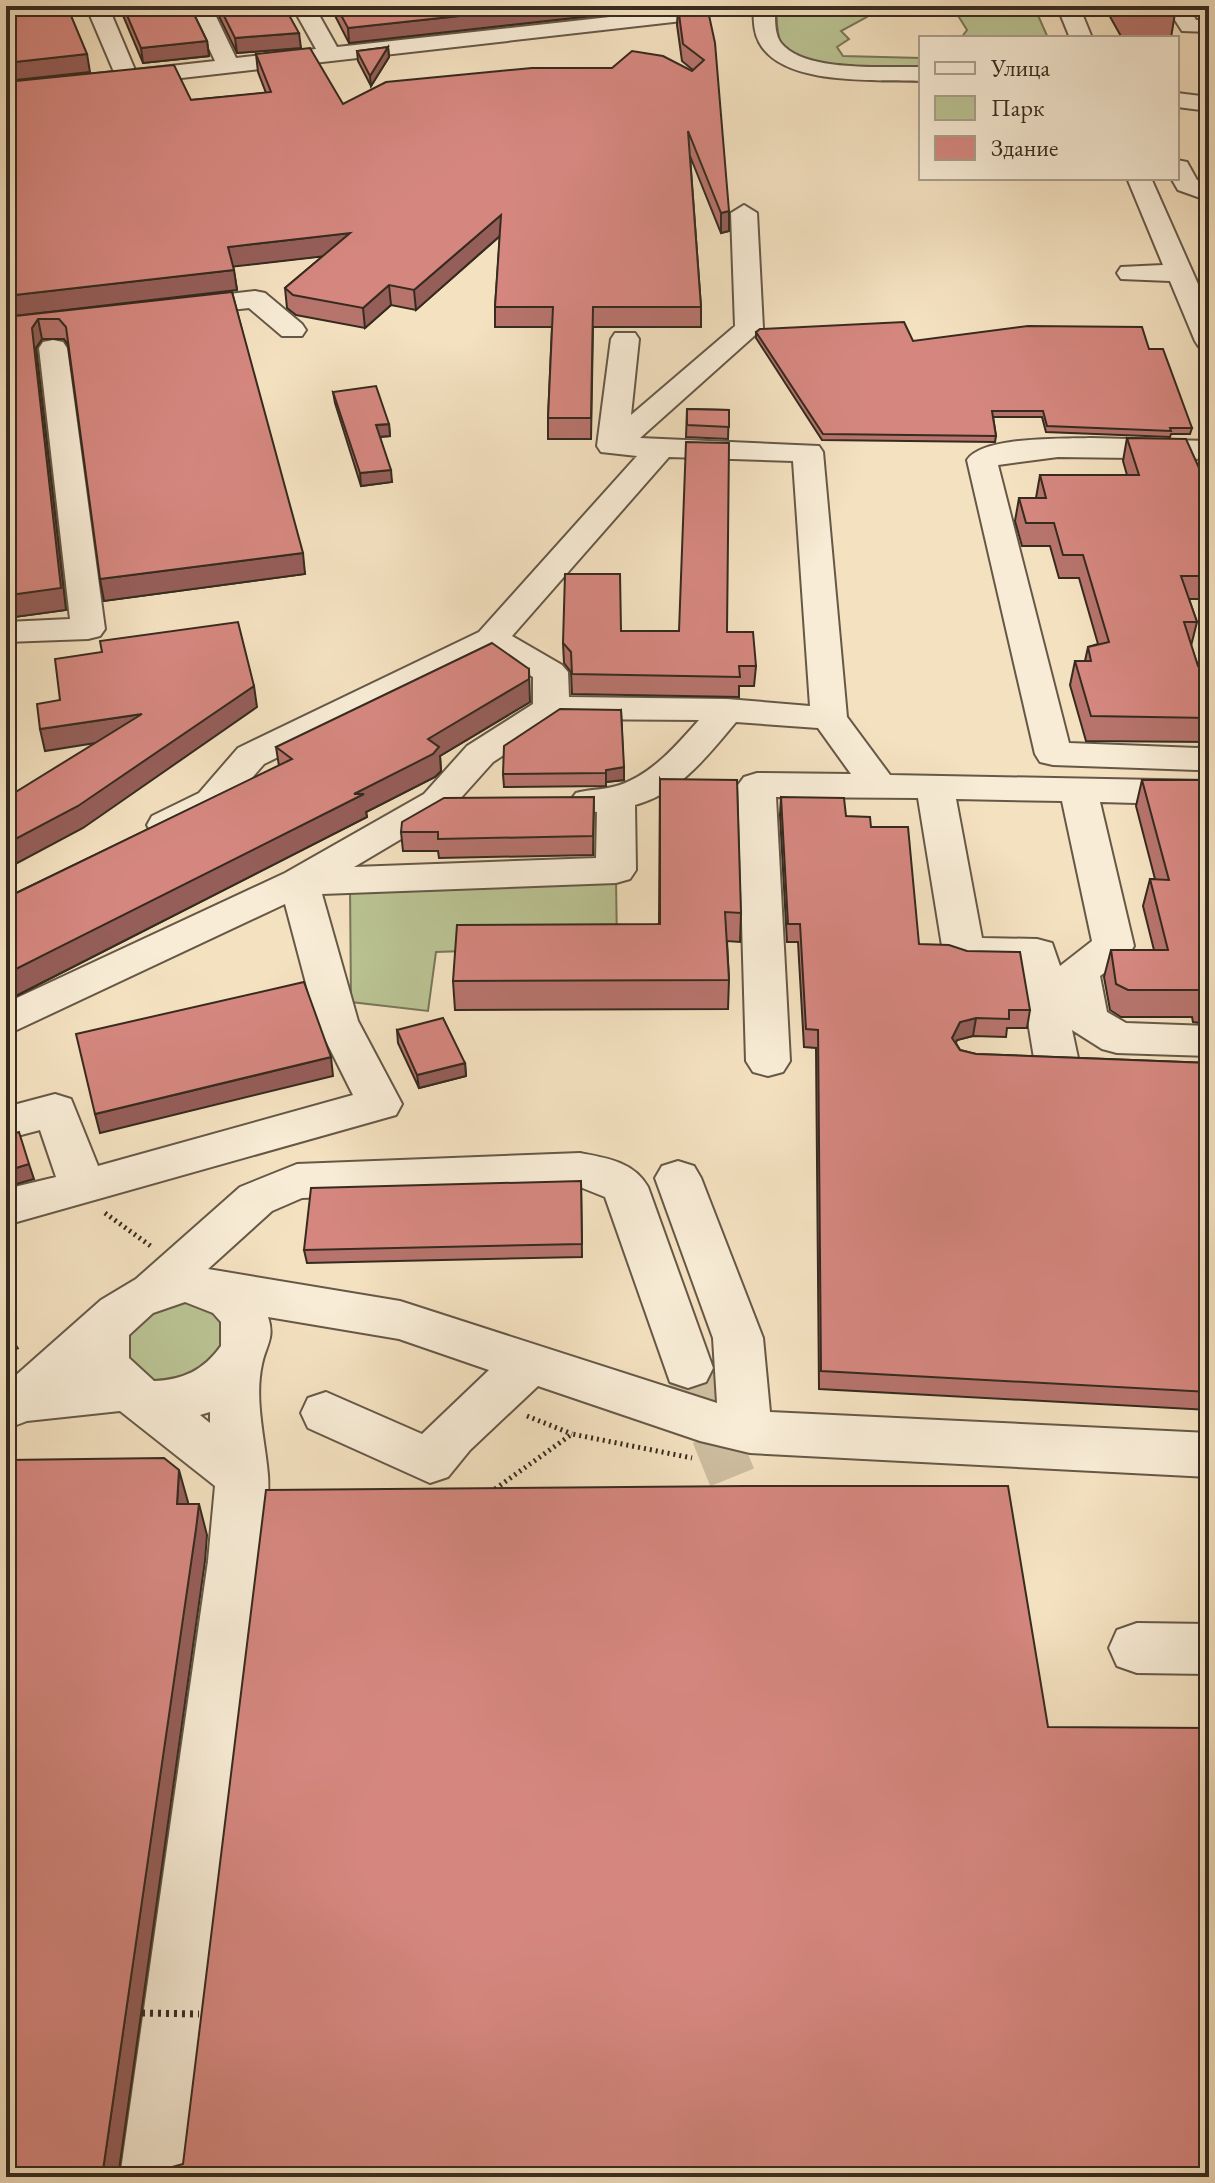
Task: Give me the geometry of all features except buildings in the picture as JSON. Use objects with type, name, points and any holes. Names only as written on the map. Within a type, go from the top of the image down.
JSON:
[{"type":"street","points":[[97,6],[127,77]]},
{"type":"street","points":[[200,6],[229,66]]},
{"type":"street","points":[[303,6],[330,54]]},
{"type":"street","points":[[764,6],[776,63],[919,74]]},
{"type":"street","points":[[1068,6],[1080,36]]},
{"type":"street","points":[[1177,6],[1190,26],[1209,26]]},
{"type":"street","points":[[6,91],[700,13]]},
{"type":"street","points":[[598,25],[624,40]]},
{"type":"street","points":[[1179,100],[1209,104]]},
{"type":"street","points":[[1179,167],[1209,166]]},
{"type":"street","points":[[1179,169],[1187,185],[1209,194]]},
{"type":"street","points":[[1140,180],[1209,341]]},
{"type":"street","points":[[612,446],[749,328],[744,213]]},
{"type":"street","points":[[1130,273],[1181,273]]},
{"type":"street","points":[[146,311],[255,299],[292,330]]},
{"type":"street","points":[[6,632],[88,629],[48,331]]},
{"type":"street","points":[[612,446],[625,339]]},
{"type":"street","points":[[612,446],[808,452],[829,718],[879,786]]},
{"type":"street","points":[[130,843],[212,801],[251,756],[491,639],[661,447]]},
{"type":"street","points":[[1209,450],[1028,450],[997,453],[982,460],[1053,754],[1090,754],[1113,759],[1197,759],[1209,756]]},
{"type":"street","points":[[491,639],[550,672],[551,708]]},
{"type":"street","points":[[6,1020],[299,882],[437,802],[480,754],[551,708],[727,710],[829,718]]},
{"type":"street","points":[[556,801],[616,801],[670,776],[727,710]]},
{"type":"street","points":[[768,1061],[757,785],[1209,793]]},
{"type":"street","points":[[935,787],[964,952],[1037,953],[1035,1057],[1209,1065]]},
{"type":"street","points":[[1079,792],[1114,946],[1078,971],[1087,1019],[1117,1038],[1209,1041]]},
{"type":"street","points":[[299,882],[616,870],[616,801]]},
{"type":"street","points":[[437,802],[482,802]]},
{"type":"street","points":[[6,1207],[90,1197],[380,1104],[337,1021],[299,882]]},
{"type":"street","points":[[6,1123],[55,1110],[90,1197]]},
{"type":"street","points":[[14,1405],[114,1317],[155,1267],[256,1199],[297,1181],[580,1170],[606,1175],[625,1187],[688,1368]]},
{"type":"street","points":[[678,1178],[738,1338],[741,1397],[750,1432]]},
{"type":"street","points":[[155,1267],[185,1283],[210,1286],[228,1294],[364,1312],[700,1420],[750,1432],[1209,1455]]},
{"type":"street","points":[[153,2177],[221,1560],[242,1477],[235,1431],[242,1356],[250,1326],[243,1310],[228,1294]]},
{"type":"street","points":[[14,1405],[135,1396],[197,1396],[242,1356],[296,1324],[332,1314],[364,1312]]},
{"type":"street","points":[[114,1317],[103,1340],[104,1363],[135,1396],[242,1477]]},
{"type":"street","points":[[326,1413],[430,1461],[530,1363]]},
{"type":"street","points":[[1137,1648],[1209,1649]]},
{"type":"path","points":[[90,1197],[155,1267]]},
{"type":"path","points":[[489,1401],[572,1434]]},
{"type":"path","points":[[142,2013],[214,2013]]},
{"type":"green space","points":[[776,6],[866,6],[867,17],[841,31],[849,39],[837,47],[843,56],[919,58],[919,68],[868,67],[805,58],[790,52],[781,43]]},
{"type":"green space","points":[[952,6],[1034,6],[1047,36],[962,36],[967,30]]},
{"type":"green space","points":[[616,879],[617,946],[436,952],[428,1011],[351,1002],[350,887]]},
{"type":"green space","points":[[187,1298],[218,1310],[229,1334],[216,1364],[164,1385],[143,1380],[121,1356],[129,1328],[140,1313]]},
{"type":"tunnel","points":[[688,1368],[751,1524]]},
{"type":"tunnel","points":[[750,1522],[758,1541]]}]
